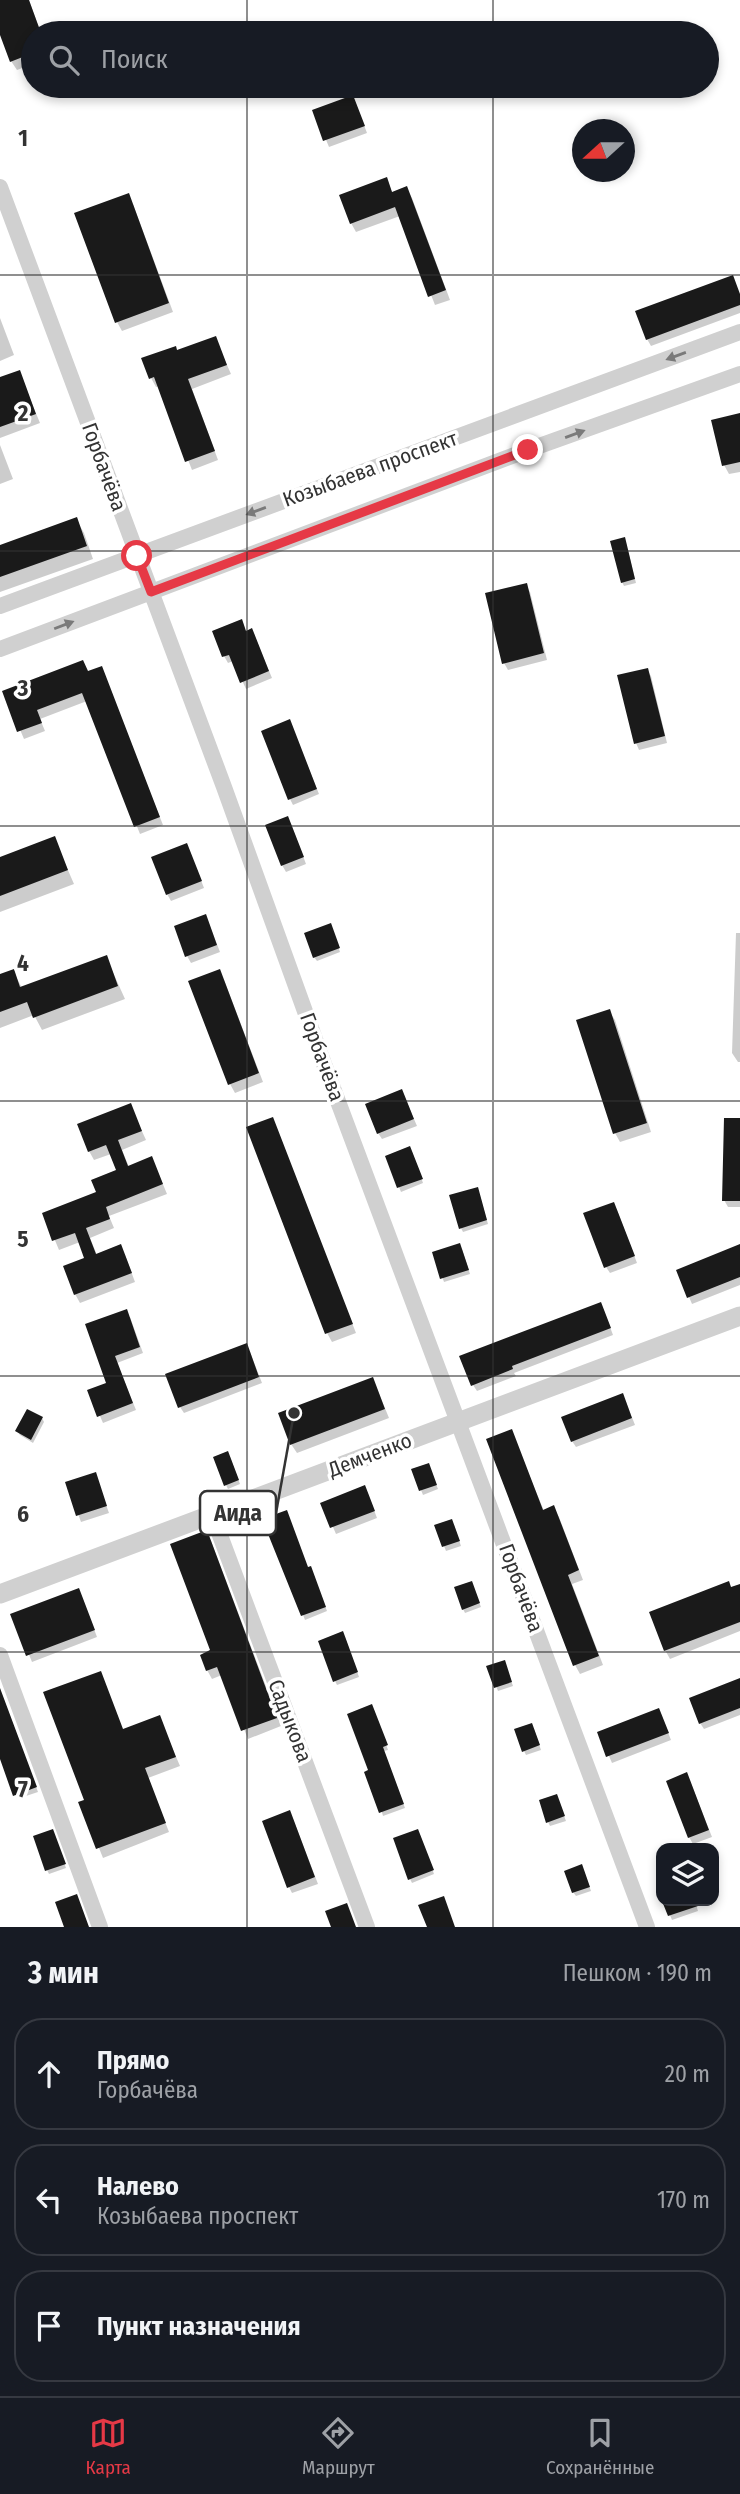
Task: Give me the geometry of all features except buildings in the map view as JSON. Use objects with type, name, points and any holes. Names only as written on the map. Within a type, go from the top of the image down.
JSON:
[{"type":"street","name":"Горбачёва","points":[[0,187],[647,1927]]},
{"type":"street","name":"Козыбаева проспект","points":[[0,607],[740,332]]},
{"type":"street","name":"Козыбаева проспект","points":[[0,649],[528,450],[740,374]]},
{"type":"street","name":"Демченко","points":[[0,1594],[740,1316]]},
{"type":"street","name":"Садыкова","points":[[212,1514],[367,1927]]},
{"type":"street","points":[[0,1656],[100,1927]]},
{"type":"place","name":"Аида","points":[[294,1413]]},
{"type":"route","points":[[137,556],[151,592],[528,450]]}]
